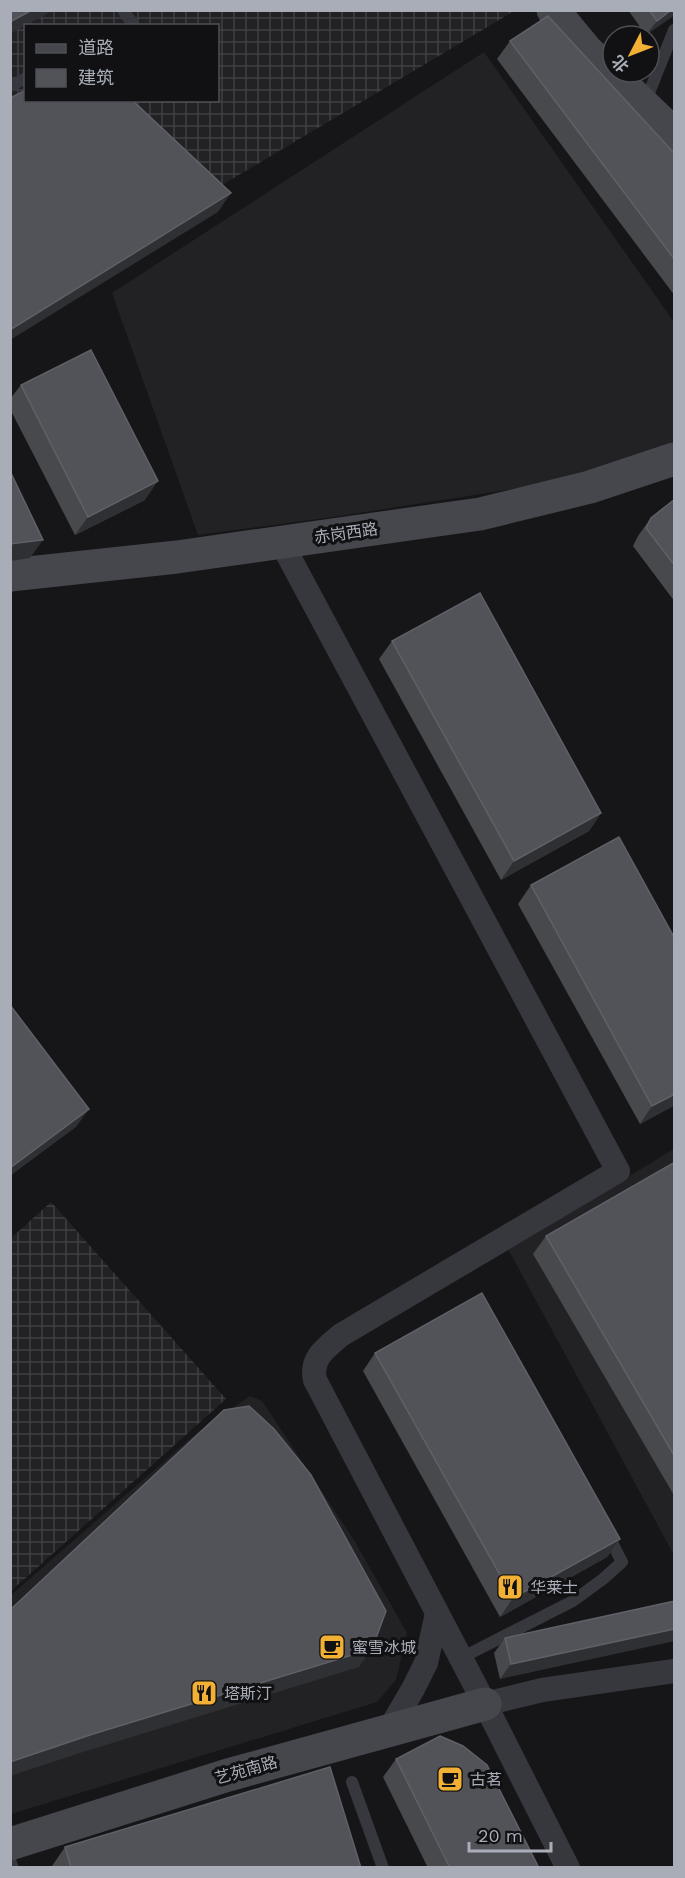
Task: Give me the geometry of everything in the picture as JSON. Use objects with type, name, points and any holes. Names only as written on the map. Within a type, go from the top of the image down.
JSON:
[{"type":"street","points":[[553,10],[587,51],[675,134]]},
{"type":"street","name":"赤岗西路","points":[[10,575],[177,557],[480,514],[590,487],[675,459]]},
{"type":"street","points":[[281,542],[618,1171],[341,1335],[318,1357],[313,1370],[315,1380],[568,1868]]},
{"type":"street","points":[[389,1730],[426,1663],[437,1613]]},
{"type":"street","points":[[485,1704],[542,1690],[675,1671]]},
{"type":"street","name":"艺苑南路","points":[[10,1844],[228,1775],[485,1704]]},
{"type":"lane","points":[[123,10],[130,24]]},
{"type":"lane","points":[[644,107],[675,30]]},
{"type":"lane","points":[[10,86],[24,79]]},
{"type":"lane","points":[[461,1658],[573,1601],[622,1562],[599,1520]]},
{"type":"lane","points":[[352,1782],[383,1868]]},
{"type":"lane","points":[[10,1860],[13,1868]]},
{"type":"shaded area","points":[[11,11],[514,11],[222,185],[117,102],[219,102],[219,24],[24,24],[24,94],[11,101]]},
{"type":"shaded area","points":[[484,52],[674,322],[674,442],[590,477],[333,517],[198,535],[112,293]]},
{"type":"shaded area","points":[[674,1149],[674,1555],[508,1249]]},
{"type":"shaded area","points":[[51,1202],[226,1399],[11,1591],[11,1238]]},
{"type":"shaded area","points":[[250,1396],[262,1401],[354,1540],[407,1633],[396,1680],[377,1702],[11,1814],[10,1596],[199,1431]]},
{"type":"building","points":[[10,10],[32,10],[10,22]]},
{"type":"building","points":[[649,10],[671,10],[657,21]]},
{"type":"building","points":[[548,16],[601,74],[601,84],[611,84],[675,154],[675,260],[510,41]]},
{"type":"building","points":[[24,91],[24,102],[134,102],[231,193],[10,330],[10,98]]},
{"type":"building","points":[[91,350],[158,481],[88,517],[21,385]]},
{"type":"building","points":[[10,471],[43,540],[10,544]]},
{"type":"building","points":[[675,499],[675,566],[646,528],[651,518]]},
{"type":"building","points":[[480,593],[601,813],[514,861],[392,641]]},
{"type":"building","points":[[619,837],[675,939],[675,1094],[652,1106],[531,885]]},
{"type":"building","points":[[10,1005],[89,1109],[10,1168]]},
{"type":"building","points":[[675,1162],[675,1457],[546,1236]]},
{"type":"building","points":[[482,1293],[620,1539],[513,1598],[375,1353]]},
{"type":"building","points":[[249,1406],[274,1429],[311,1475],[386,1611],[372,1649],[93,1734],[10,1762],[10,1610],[224,1410]]},
{"type":"building","points":[[675,1601],[675,1629],[511,1664],[505,1638]]},
{"type":"building","points":[[440,1736],[463,1746],[487,1765],[539,1868],[450,1868],[396,1759]]},
{"type":"building","points":[[330,1767],[361,1868],[71,1868],[65,1847]]},
{"type":"place","name":"华莱士","points":[[510,1587]]},
{"type":"place","name":"蜜雪冰城","points":[[332,1647]]},
{"type":"place","name":"塔斯汀","points":[[204,1693]]},
{"type":"place","name":"古茗","points":[[450,1779]]}]
